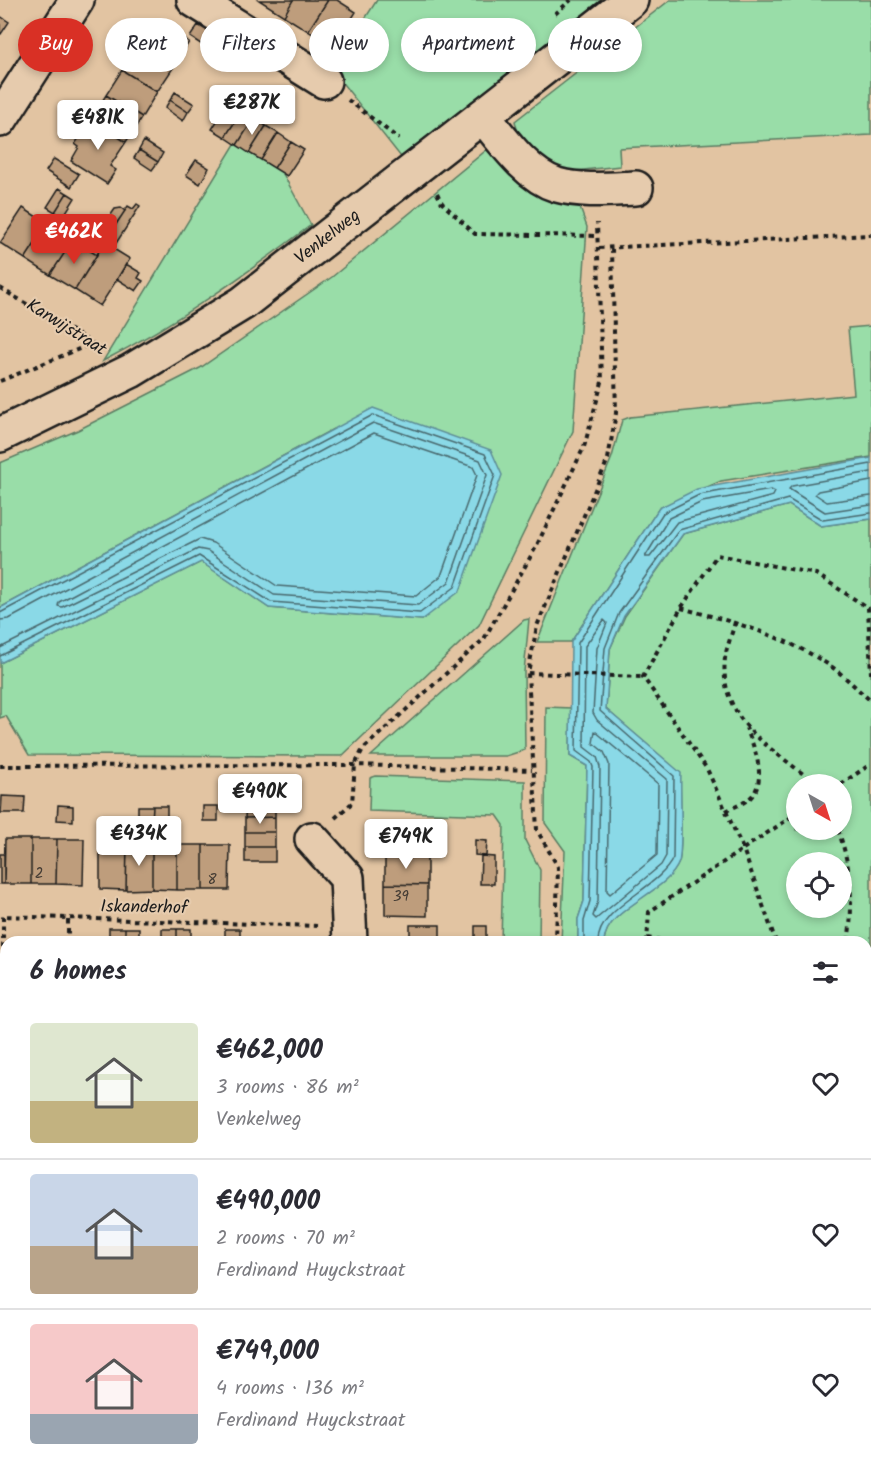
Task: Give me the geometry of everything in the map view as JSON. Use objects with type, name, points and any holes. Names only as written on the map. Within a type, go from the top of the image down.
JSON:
[{"type":"street","points":[[0,120],[77,0]]},
{"type":"street","points":[[195,0],[324,81]]},
{"type":"street","name":"Venkelweg","points":[[0,435],[131,371],[243,303],[631,0]]},
{"type":"street","points":[[483,116],[524,165],[556,185],[593,189],[636,188]]},
{"type":"street","points":[[312,839],[347,878],[350,934]]},
{"type":"path","points":[[312,839],[352,803],[355,765],[363,749],[484,639],[536,547],[579,457],[602,382],[600,248],[593,189]]},
{"type":"path","points":[[600,248],[871,235]]},
{"type":"path","points":[[556,936],[558,867],[537,830],[528,673],[537,626],[608,459],[616,413],[612,249]]},
{"type":"path","name":"Karwijstraat","points":[[0,288],[94,343],[131,371]]},
{"type":"path","points":[[0,381],[94,343]]},
{"type":"path","points":[[643,676],[681,608],[717,555],[816,574],[868,608],[871,674]]},
{"type":"path","points":[[681,608],[735,622],[791,643],[834,668],[871,701]]},
{"type":"path","points":[[726,811],[751,797],[756,789],[756,753],[735,710],[727,682],[725,658],[735,622]]},
{"type":"path","points":[[528,673],[643,676]]},
{"type":"path","points":[[643,676],[707,769],[743,849],[774,936]]},
{"type":"path","points":[[745,727],[803,774]]},
{"type":"path","points":[[852,777],[871,764]]},
{"type":"path","points":[[0,766],[355,765],[532,770]]},
{"type":"path","points":[[647,936],[649,912],[786,821]]},
{"type":"path","points":[[842,840],[847,852],[849,880],[849,936]]},
{"type":"path","name":"Iskanderhof","points":[[3,936],[3,915],[350,934]]},
{"type":"path","points":[[68,920],[68,936]]},
{"type":"green space","points":[[377,0],[601,0],[578,18],[548,18],[548,42],[536,51],[536,18],[401,18],[401,72],[509,72],[401,157],[340,80],[330,73],[389,72],[389,18],[365,18]]},
{"type":"green space","points":[[670,0],[871,0],[871,135],[619,148],[620,166],[556,173],[520,141],[515,121],[578,72],[642,72],[642,22]]},
{"type":"green space","points":[[235,144],[282,172],[311,225],[261,262],[158,331],[103,361]]},
{"type":"green space","points":[[489,148],[579,205],[587,227],[573,431],[479,625],[342,756],[29,755],[6,716],[0,718],[0,663],[201,562],[269,608],[422,620],[333,429],[0,608],[0,463],[78,430],[200,368],[332,277]]},
{"type":"green space","points":[[871,326],[871,457],[721,481],[659,508],[571,642],[537,642],[612,457],[622,420],[630,417],[854,394],[848,328]]},
{"type":"green space","points":[[789,505],[821,526],[871,519],[871,936],[606,936],[614,920],[672,873],[679,862],[681,832],[680,773],[606,709],[610,649],[625,616],[683,534]]},
{"type":"green space","points":[[529,619],[524,672],[525,750],[506,756],[371,756],[524,620]]},
{"type":"green space","points":[[546,707],[571,708],[570,756],[587,766],[584,901],[578,919],[578,936],[561,936],[565,851],[545,823]]},
{"type":"green space","points":[[376,776],[525,781],[525,840],[540,870],[539,936],[501,936],[504,825],[497,815],[369,811],[370,778]]},
{"type":"water","points":[[373,408],[491,450],[502,475],[460,591],[422,620],[269,608],[201,562],[0,663],[0,608]]},
{"type":"water","points":[[871,458],[871,519],[821,526],[789,505],[683,534],[624,616],[610,649],[606,709],[681,773],[679,862],[673,873],[663,883],[625,910],[615,920],[606,936],[578,936],[578,919],[584,901],[587,766],[570,756],[571,642],[659,508],[697,489]]},
{"type":"building","points":[[259,0],[293,0],[284,16]]},
{"type":"building","points":[[293,0],[328,0],[316,18],[309,18],[308,31],[297,24],[297,18],[284,16]]},
{"type":"building","points":[[328,0],[337,0],[356,12],[352,18],[316,18]]},
{"type":"building","points":[[0,16],[9,22],[1,34],[0,34]]},
{"type":"building","points":[[198,25],[200,26],[200,44],[190,37]]},
{"type":"building","points":[[121,72],[125,72],[157,92],[142,117],[106,95]]},
{"type":"building","points":[[125,72],[170,72],[157,92]]},
{"type":"building","points":[[175,92],[194,104],[188,112],[170,100]]},
{"type":"building","points":[[106,95],[142,117],[126,142],[91,119]]},
{"type":"building","points":[[170,100],[188,112],[183,121],[165,108]]},
{"type":"building","points":[[229,102],[242,111],[225,137],[212,129]]},
{"type":"building","points":[[242,111],[254,118],[237,145],[225,137]]},
{"type":"building","points":[[254,118],[266,126],[249,153],[237,145]]},
{"type":"building","points":[[91,119],[126,142],[110,166],[116,170],[107,184],[71,161],[79,147],[75,144]]},
{"type":"building","points":[[266,126],[278,133],[261,160],[249,153]]},
{"type":"building","points":[[278,133],[291,142],[274,168],[261,160]]},
{"type":"building","points":[[144,141],[163,153],[158,162],[139,150]]},
{"type":"building","points":[[291,142],[304,150],[287,176],[274,168]]},
{"type":"building","points":[[139,150],[158,162],[152,170],[134,158]]},
{"type":"building","points":[[54,159],[79,174],[71,187],[46,171]]},
{"type":"building","points":[[196,160],[209,168],[200,184],[186,175]]},
{"type":"building","points":[[59,188],[67,193],[55,212],[47,207]]},
{"type":"building","points":[[67,193],[75,198],[63,217],[55,212]]},
{"type":"building","points":[[137,204],[140,206],[113,248],[104,243],[128,206],[133,209]]},
{"type":"building","points":[[23,208],[48,224],[25,259],[0,243]]},
{"type":"building","points":[[121,208],[125,211],[116,224],[108,219],[115,209]]},
{"type":"building","points":[[108,219],[116,224],[104,243],[96,238]]},
{"type":"building","points":[[48,224],[73,240],[50,275],[25,259]]},
{"type":"building","points":[[73,240],[97,255],[75,290],[50,275]]},
{"type":"building","points":[[104,243],[130,259],[100,306],[75,290]]},
{"type":"building","points":[[126,264],[141,273],[138,278],[143,281],[136,291],[117,279]]},
{"type":"building","points":[[2,796],[25,797],[24,813],[1,813]]},
{"type":"building","points":[[246,802],[275,803],[275,817],[245,818]]},
{"type":"building","points":[[58,805],[73,806],[73,821],[57,820]]},
{"type":"building","points":[[138,806],[153,806],[152,821],[138,821]]},
{"type":"building","points":[[153,806],[167,806],[167,821],[152,821]]},
{"type":"building","points":[[203,806],[218,806],[218,821],[203,821]]},
{"type":"building","points":[[275,817],[275,832],[245,832],[245,818]]},
{"type":"building","points":[[386,824],[427,824],[427,855],[385,855]]},
{"type":"building","points":[[245,832],[275,832],[275,847],[245,847]]},
{"type":"building","points":[[5,839],[31,839],[31,884],[4,884]]},
{"type":"building","points":[[31,839],[57,839],[56,884],[31,884]]},
{"type":"building","points":[[57,839],[84,839],[83,885],[56,884]]},
{"type":"building","points":[[475,840],[487,841],[486,856],[475,855]]},
{"type":"building","points":[[100,844],[127,845],[126,890],[100,889]]},
{"type":"building","points":[[152,844],[152,889],[126,890],[127,845]]},
{"type":"building","points":[[152,844],[177,845],[177,890],[152,889]]},
{"type":"building","points":[[177,845],[203,845],[203,890],[177,890]]},
{"type":"building","points":[[203,845],[230,845],[229,890],[203,890]]},
{"type":"building","points":[[245,847],[275,847],[275,862],[245,862]]},
{"type":"building","points":[[0,854],[4,854],[4,884],[0,884]]},
{"type":"building","points":[[385,855],[427,855],[427,885],[385,884]]},
{"type":"building","points":[[481,856],[494,857],[494,884],[480,884]]},
{"type":"building","points":[[385,884],[427,885],[427,916],[385,915]]},
{"type":"building","points":[[410,925],[440,925],[440,936],[410,936]]},
{"type":"building","points":[[475,926],[486,926],[486,936],[475,936]]},
{"type":"building","points":[[109,928],[125,928],[125,936],[109,936]]},
{"type":"building","points":[[125,928],[139,928],[139,936],[125,936]]},
{"type":"building","points":[[162,929],[177,929],[177,936],[162,936]]},
{"type":"building","points":[[177,929],[191,929],[191,936],[177,936]]},
{"type":"building","points":[[225,929],[240,929],[240,936],[225,936]]}]
